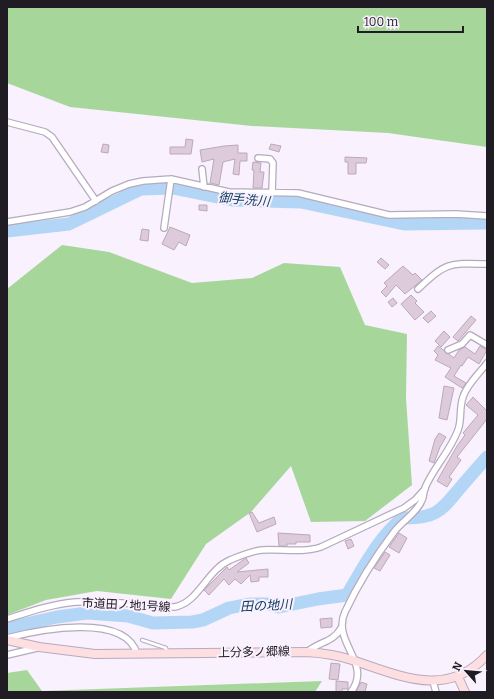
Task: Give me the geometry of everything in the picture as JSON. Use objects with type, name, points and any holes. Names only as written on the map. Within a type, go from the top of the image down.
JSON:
[{"type":"main road","name":"上分多ノ郷線","points":[[7,639],[36,647],[95,654],[307,652],[331,654],[356,661],[411,682],[435,689],[459,679],[476,668],[487,655]]},
{"type":"main road","points":[[459,679],[465,692]]},
{"type":"street","points":[[7,122],[45,132],[52,137],[89,194],[96,201]]},
{"type":"street","points":[[258,158],[270,159],[273,163],[272,192]]},
{"type":"street","points":[[202,169],[204,187]]},
{"type":"street","points":[[164,228],[170,181]]},
{"type":"street","points":[[7,222],[70,212],[85,207],[129,184],[170,181],[229,192],[298,193],[389,215],[456,214],[487,216]]},
{"type":"street","points":[[418,289],[437,272],[449,265],[487,264]]},
{"type":"street","points":[[448,350],[462,344],[470,335],[487,345]]},
{"type":"street","points":[[351,692],[357,674],[356,661],[342,634],[341,628],[345,612],[371,564],[395,530],[412,514],[422,501],[425,489],[458,430],[464,394],[487,363]]},
{"type":"street","name":"市道田ノ地1号線","points":[[7,619],[41,609],[75,602],[175,608],[193,596],[219,567],[229,560],[256,550],[308,550],[321,547],[404,508],[415,500],[425,489]]},
{"type":"street","points":[[7,639],[59,627],[110,630],[128,638],[137,654]]},
{"type":"street","points":[[307,652],[312,647],[332,639],[341,628]]},
{"type":"street","points":[[7,655],[36,647]]},
{"type":"lane","points":[[142,640],[166,648],[167,654]]},
{"type":"green space","points":[[7,7],[487,7],[487,147],[388,133],[252,126],[70,107],[7,83]]},
{"type":"green space","points":[[62,245],[109,252],[192,283],[252,278],[284,263],[340,267],[365,325],[407,334],[406,398],[412,485],[365,521],[311,522],[291,466],[251,512],[206,544],[171,599],[97,591],[46,600],[7,615],[7,289]]},
{"type":"green space","points":[[27,670],[42,691],[322,681],[315,692],[7,692],[7,673]]},
{"type":"building","points":[[186,139],[193,140],[191,154],[170,154],[170,147],[185,147]]},
{"type":"building","points":[[103,144],[109,145],[108,153],[101,152]]},
{"type":"building","points":[[271,144],[281,146],[279,152],[269,149]]},
{"type":"building","points":[[238,145],[238,153],[247,153],[247,161],[240,161],[239,175],[233,174],[235,159],[223,162],[219,185],[210,183],[214,159],[202,162],[200,150]]},
{"type":"building","points":[[345,157],[367,158],[366,163],[356,163],[356,174],[348,174],[348,162],[345,162]]},
{"type":"building","points":[[253,162],[261,163],[260,172],[264,172],[262,188],[253,188]]},
{"type":"building","points":[[199,205],[207,205],[207,211],[199,210]]},
{"type":"building","points":[[170,227],[190,235],[186,246],[179,242],[174,250],[162,244]]},
{"type":"building","points":[[142,229],[149,230],[148,241],[140,240]]},
{"type":"building","points":[[381,258],[389,265],[385,269],[377,262]]},
{"type":"building","points":[[403,266],[413,275],[415,273],[422,280],[405,294],[396,285],[386,297],[381,292],[387,286],[384,283]]},
{"type":"building","points":[[411,295],[417,301],[415,303],[424,312],[415,320],[401,304]]},
{"type":"building","points":[[393,298],[397,303],[392,307],[388,302]]},
{"type":"building","points":[[431,311],[436,316],[428,323],[423,318]]},
{"type":"building","points":[[471,316],[476,320],[458,341],[453,337]]},
{"type":"building","points":[[444,331],[450,337],[441,347],[435,341]]},
{"type":"building","points":[[438,346],[454,358],[459,350],[465,347],[475,354],[480,346],[487,350],[479,364],[468,357],[462,366],[461,365],[454,376],[466,383],[462,388],[445,377],[451,368],[435,360],[438,355],[434,351]]},
{"type":"building","points":[[444,386],[454,388],[447,420],[439,418]]},
{"type":"building","points":[[473,397],[487,411],[487,419],[457,457],[461,460],[449,477],[452,479],[447,487],[437,481],[465,435],[463,433],[478,415],[466,405]]},
{"type":"building","points":[[439,433],[446,437],[440,447],[434,463],[429,461],[435,439]]},
{"type":"building","points":[[252,512],[259,523],[274,517],[276,524],[257,532],[249,513]]},
{"type":"building","points":[[278,533],[310,535],[310,542],[296,542],[296,544],[279,546]]},
{"type":"building","points":[[399,533],[407,538],[399,553],[389,547]]},
{"type":"building","points":[[351,539],[354,546],[348,549],[345,541]]},
{"type":"building","points":[[385,552],[390,555],[380,571],[374,568]]},
{"type":"building","points":[[246,558],[249,563],[237,572],[268,569],[268,577],[259,577],[259,581],[251,582],[250,575],[241,584],[235,579],[229,585],[224,579],[209,595],[204,590],[227,567],[229,570]]},
{"type":"building","points":[[332,618],[332,627],[321,628],[320,619]]},
{"type":"building","points":[[331,663],[340,664],[338,680],[329,679]]},
{"type":"building","points":[[336,681],[348,682],[348,689],[342,689],[342,692],[336,692]]},
{"type":"building","points":[[361,682],[367,684],[365,692],[356,692]]},
{"type":"waterway","name":"御手洗川","points":[[7,231],[69,224],[141,189],[173,188],[232,200],[301,202],[404,224],[487,223]]},
{"type":"waterway","name":"田の地川","points":[[7,628],[57,617],[87,613],[128,616],[153,623],[192,622],[203,620],[229,608],[249,604],[268,604],[279,607],[347,595],[379,543],[395,525],[403,518],[426,516],[434,514],[440,510],[487,457]]}]
